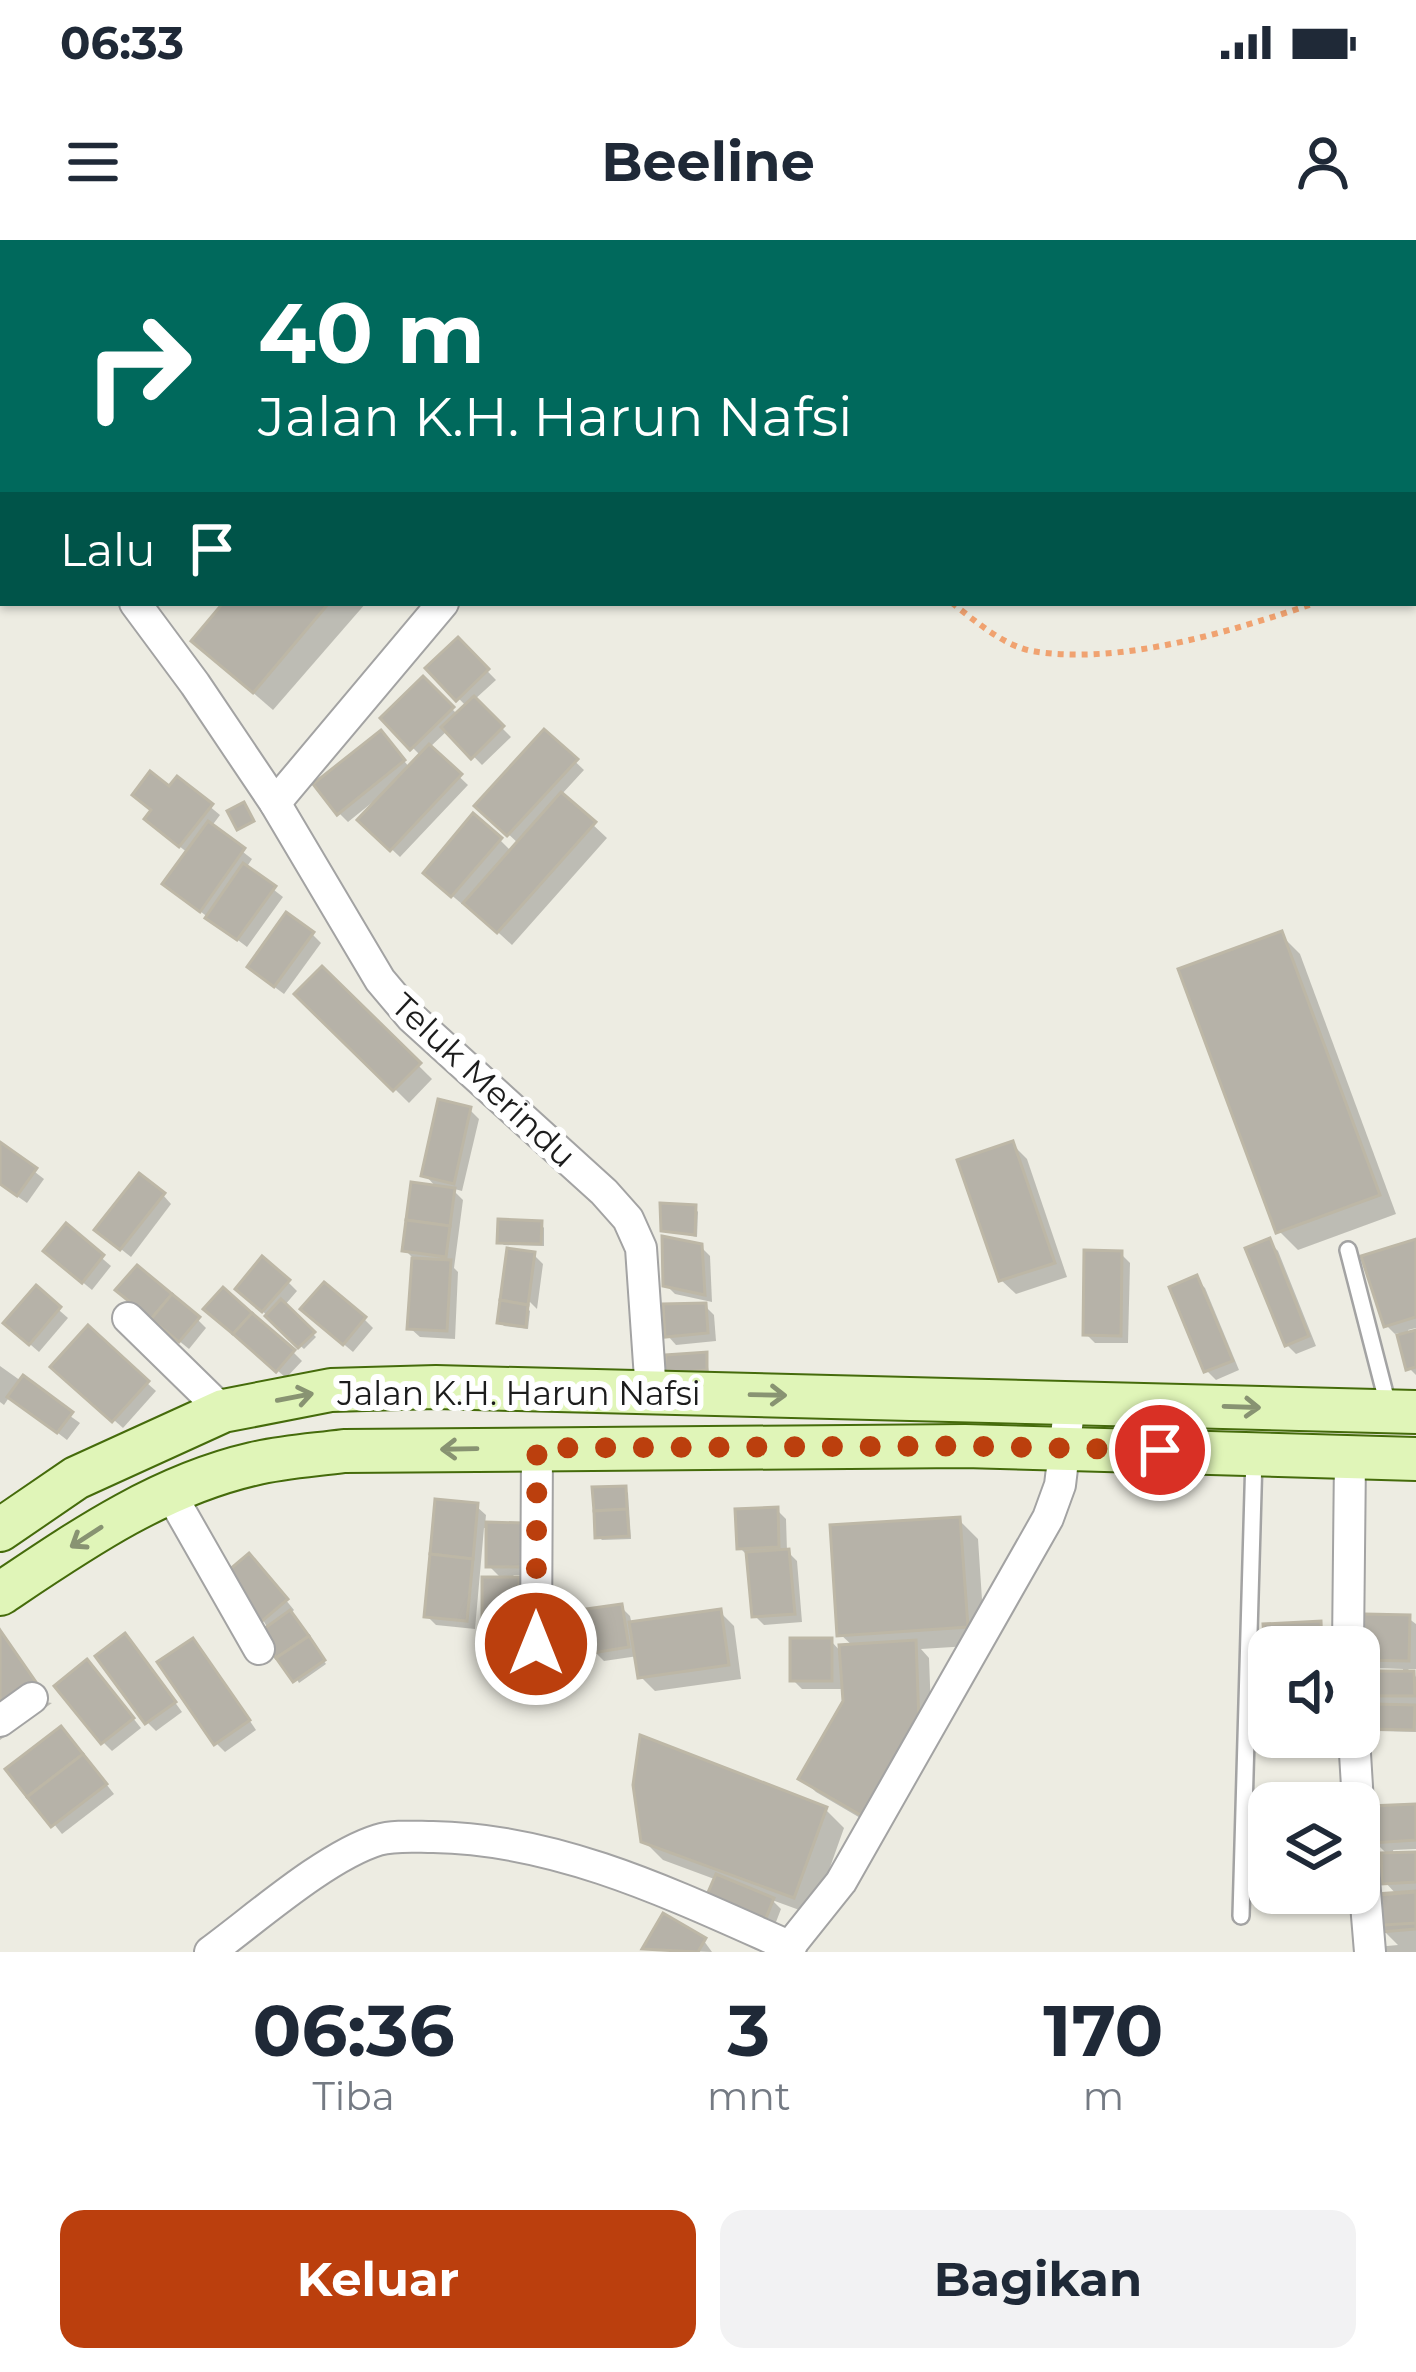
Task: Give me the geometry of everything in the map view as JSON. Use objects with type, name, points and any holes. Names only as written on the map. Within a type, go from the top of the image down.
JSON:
[{"type":"main road","name":"Jalan K.H. Harun Nafsi","points":[[0,1530],[76,1478],[223,1411],[332,1390],[436,1387],[1403,1412]]},
{"type":"main road","name":"Jalan K.H. Harun Nafsi","points":[[0,1594],[115,1518],[170,1492],[253,1463],[344,1450],[1066,1448],[1416,1459]]},
{"type":"street","name":"Teluk Merindu","points":[[137,606],[275,803],[362,952],[401,1005],[628,1219],[640,1248],[651,1393]]},
{"type":"street","points":[[275,803],[440,606]]},
{"type":"street","points":[[128,1318],[223,1411]]},
{"type":"street","points":[[210,1952],[345,1854],[381,1839],[420,1837],[481,1838],[534,1847],[666,1892],[788,1950],[841,1882],[1048,1517],[1060,1485],[1070,1402]]},
{"type":"street","points":[[536,1644],[537,1448]]},
{"type":"street","points":[[1348,1626],[1350,1458]]},
{"type":"street","points":[[170,1492],[259,1649]]},
{"type":"street","points":[[0,1721],[32,1698]]},
{"type":"street","points":[[1367,1914],[1370,1952]]},
{"type":"lane","points":[[1348,1250],[1403,1412]]},
{"type":"lane","points":[[1241,1916],[1254,1454]]},
{"type":"path","points":[[956,606],[978,624],[1029,651],[1136,652],[1304,606]]},
{"type":"building","points":[[220,606],[326,606],[253,693],[191,641]]},
{"type":"building","points":[[458,637],[489,669],[456,701],[425,668]]},
{"type":"building","points":[[423,676],[454,707],[410,750],[380,718]]},
{"type":"building","points":[[474,696],[504,726],[471,759],[441,727]]},
{"type":"building","points":[[544,729],[578,759],[507,836],[474,806]]},
{"type":"building","points":[[381,730],[405,760],[337,815],[313,784]]},
{"type":"building","points":[[429,744],[462,774],[390,851],[357,820]]},
{"type":"building","points":[[150,771],[169,786],[177,776],[213,804],[179,847],[144,819],[151,810],[132,795]]},
{"type":"building","points":[[561,792],[596,822],[497,933],[463,903]]},
{"type":"building","points":[[244,802],[254,821],[237,830],[227,811]]},
{"type":"building","points":[[473,813],[502,838],[451,897],[423,873]]},
{"type":"building","points":[[208,821],[245,848],[200,912],[162,884]]},
{"type":"building","points":[[243,863],[276,886],[237,940],[205,918]]},
{"type":"building","points":[[286,912],[314,932],[274,987],[247,967]]},
{"type":"building","points":[[1282,931],[1380,1195],[1276,1233],[1178,969]]},
{"type":"building","points":[[322,966],[421,1063],[393,1091],[294,994]]},
{"type":"building","points":[[438,1099],[471,1107],[454,1184],[421,1176]]},
{"type":"building","points":[[1013,1141],[1055,1263],[999,1281],[957,1160]]},
{"type":"building","points":[[0,1142],[37,1168],[17,1196],[0,1184]]},
{"type":"building","points":[[139,1173],[165,1193],[120,1250],[94,1230]]},
{"type":"building","points":[[411,1182],[455,1188],[450,1226],[406,1220]]},
{"type":"building","points":[[660,1203],[696,1205],[695,1235],[661,1231]]},
{"type":"building","points":[[498,1219],[542,1221],[541,1244],[497,1243]]},
{"type":"building","points":[[406,1220],[450,1226],[446,1257],[402,1251]]},
{"type":"building","points":[[66,1223],[104,1255],[82,1283],[43,1251]]},
{"type":"building","points":[[662,1236],[702,1244],[705,1295],[663,1286]]},
{"type":"building","points":[[1270,1238],[1309,1336],[1285,1346],[1245,1248]]},
{"type":"building","points":[[1416,1239],[1416,1317],[1384,1327],[1361,1256]]},
{"type":"building","points":[[507,1248],[535,1252],[528,1305],[500,1300]]},
{"type":"building","points":[[1084,1250],[1122,1251],[1121,1336],[1083,1335]]},
{"type":"building","points":[[262,1256],[290,1280],[262,1312],[235,1289]]},
{"type":"building","points":[[412,1258],[451,1260],[447,1331],[407,1329]]},
{"type":"building","points":[[137,1265],[172,1294],[151,1319],[115,1290]]},
{"type":"building","points":[[1197,1275],[1233,1361],[1204,1372],[1169,1287]]},
{"type":"building","points":[[324,1282],[366,1317],[343,1345],[300,1309]]},
{"type":"building","points":[[36,1285],[61,1307],[29,1345],[3,1323]]},
{"type":"building","points":[[223,1287],[252,1313],[233,1334],[203,1309]]},
{"type":"building","points":[[172,1294],[200,1317],[179,1342],[151,1319]]},
{"type":"building","points":[[281,1299],[315,1332],[298,1348],[265,1316]]},
{"type":"building","points":[[500,1300],[528,1305],[526,1327],[497,1323]]},
{"type":"building","points":[[706,1303],[708,1333],[665,1337],[663,1304]]},
{"type":"building","points":[[252,1313],[295,1350],[276,1372],[233,1334]]},
{"type":"building","points":[[88,1325],[149,1381],[112,1422],[50,1367]]},
{"type":"building","points":[[1416,1330],[1416,1367],[1406,1370],[1397,1335]]},
{"type":"building","points":[[707,1352],[707,1370],[663,1374],[666,1355]]},
{"type":"building","points":[[23,1375],[73,1412],[57,1433],[7,1397]]},
{"type":"building","points":[[626,1486],[627,1509],[594,1511],[592,1487]]},
{"type":"building","points":[[435,1499],[478,1503],[473,1559],[430,1554]]},
{"type":"building","points":[[778,1507],[779,1547],[737,1549],[735,1509]]},
{"type":"building","points":[[627,1509],[629,1536],[595,1538],[594,1511]]},
{"type":"building","points":[[960,1517],[968,1627],[837,1636],[830,1525]]},
{"type":"building","points":[[486,1522],[523,1523],[524,1567],[486,1567]]},
{"type":"building","points":[[789,1549],[795,1614],[752,1617],[746,1552]]},
{"type":"building","points":[[249,1553],[288,1599],[261,1622],[222,1576]]},
{"type":"building","points":[[430,1554],[473,1559],[467,1621],[424,1617]]},
{"type":"building","points":[[482,1577],[519,1577],[521,1637],[482,1637]]},
{"type":"building","points":[[622,1604],[629,1647],[592,1653],[586,1609]]},
{"type":"building","points":[[721,1609],[729,1665],[638,1678],[629,1622]]},
{"type":"building","points":[[290,1610],[309,1636],[276,1658],[258,1633]]},
{"type":"building","points":[[1364,1614],[1410,1615],[1409,1661],[1380,1660],[1380,1626],[1364,1626]]},
{"type":"building","points":[[1321,1621],[1321,1626],[1263,1626]]},
{"type":"building","points":[[0,1630],[40,1688],[0,1716]]},
{"type":"building","points":[[125,1633],[176,1702],[145,1724],[95,1656]]},
{"type":"building","points":[[309,1636],[325,1660],[293,1682],[276,1658]]},
{"type":"building","points":[[193,1638],[250,1720],[214,1745],[157,1662]]},
{"type":"building","points":[[790,1638],[832,1638],[832,1681],[790,1681]]},
{"type":"building","points":[[916,1640],[919,1723],[864,1817],[798,1779],[843,1701],[839,1645]]},
{"type":"building","points":[[87,1659],[134,1718],[101,1744],[54,1686]]},
{"type":"building","points":[[1380,1671],[1414,1671],[1415,1696],[1380,1696]]},
{"type":"building","points":[[1380,1704],[1415,1705],[1414,1730],[1380,1729]]},
{"type":"building","points":[[61,1726],[83,1754],[27,1797],[5,1769]]},
{"type":"building","points":[[640,1735],[827,1807],[794,1898],[641,1842],[633,1785]]},
{"type":"building","points":[[83,1754],[107,1784],[51,1827],[27,1797]]},
{"type":"building","points":[[1416,1804],[1416,1840],[1380,1842],[1380,1806]]},
{"type":"building","points":[[1416,1852],[1416,1882],[1382,1884],[1381,1853]]},
{"type":"building","points":[[716,1874],[774,1898],[762,1928],[703,1904]]},
{"type":"building","points":[[1416,1891],[1416,1929],[1381,1932],[1380,1894]]},
{"type":"building","points":[[1416,1892],[1416,1923],[1368,1926],[1367,1914],[1380,1914],[1380,1895]]},
{"type":"building","points":[[663,1913],[706,1938],[698,1952],[642,1949]]},
{"type":"route","points":[[536,1644],[537,1448],[1160,1450]]}]
